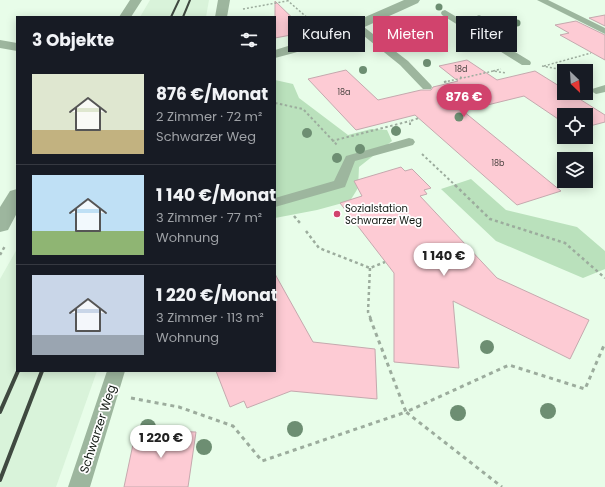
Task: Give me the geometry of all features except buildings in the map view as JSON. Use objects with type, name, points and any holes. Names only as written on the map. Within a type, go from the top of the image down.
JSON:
[{"type":"street","points":[[126,16],[136,0]]},
{"type":"street","points":[[365,22],[414,0]]},
{"type":"street","points":[[0,44],[16,46]]},
{"type":"street","points":[[276,54],[289,52]]},
{"type":"street","points":[[0,225],[16,198]]},
{"type":"lane","points":[[541,0],[605,31]]},
{"type":"lane","points":[[445,13],[526,63]]},
{"type":"lane","points":[[365,32],[404,63],[427,87]]},
{"type":"lane","points":[[276,203],[340,184],[350,159],[408,142]]},
{"type":"lane","name":"Schwarzer Weg","points":[[80,487],[116,372]]},
{"type":"path","points":[[222,10],[288,0],[306,16]]},
{"type":"path","points":[[543,66],[591,53]]},
{"type":"path","points":[[460,77],[463,78],[493,71],[509,74]]},
{"type":"path","points":[[276,103],[303,109],[327,135]]},
{"type":"path","points":[[332,141],[410,121]]},
{"type":"path","points":[[408,142],[490,219],[565,243],[605,278]]},
{"type":"path","points":[[306,231],[319,248],[370,268],[385,262]]},
{"type":"path","points":[[370,268],[368,312],[406,412],[502,487]]},
{"type":"path","points":[[108,394],[180,407],[233,426],[262,461],[406,412],[509,365],[585,389],[605,343]]},
{"type":"shaded area","points":[[150,0],[209,0],[206,16],[141,16]]},
{"type":"shaded area","points":[[276,80],[293,84],[299,98],[348,135],[371,129],[387,130],[392,141],[359,167],[358,188],[350,201],[317,210],[276,218]]},
{"type":"shaded area","points":[[471,179],[506,210],[577,227],[605,251],[605,269],[583,278],[496,241],[441,189]]},
{"type":"shaded area","points":[[16,251],[16,372],[97,372],[56,487],[0,487],[0,279]]},
{"type":"railway","points":[[171,16],[179,0]]},
{"type":"railway","points":[[183,16],[190,0]]},
{"type":"railway","points":[[0,412],[18,372]]},
{"type":"railway","points":[[0,480],[42,372]]},
{"type":"place","name":"Sozialstation Schwarzer Weg","points":[[337,214]]}]
